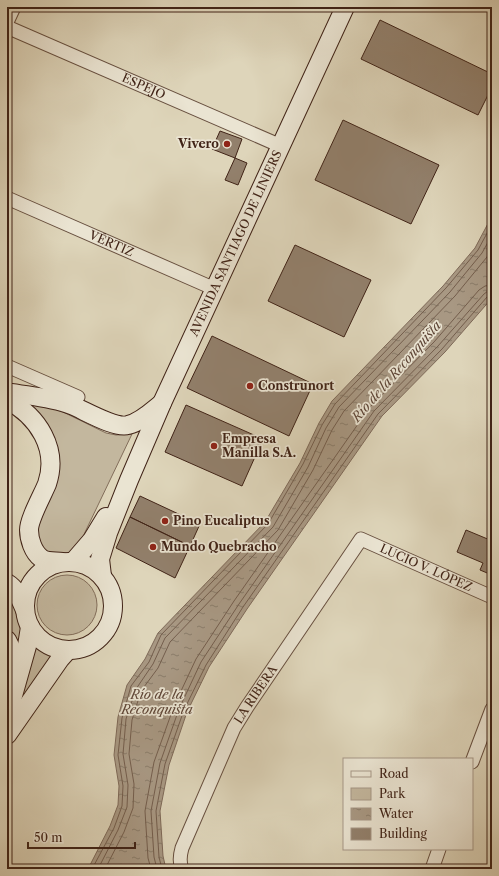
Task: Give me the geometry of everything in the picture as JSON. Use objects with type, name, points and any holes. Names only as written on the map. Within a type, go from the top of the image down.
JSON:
[{"type":"main road","name":"AVENIDA SANTIAGO DE LINIERS","points":[[102,576],[100,559],[108,533],[162,402],[345,7]]},
{"type":"main road","points":[[7,392],[70,404],[112,423],[127,426],[141,419],[162,402]]},
{"type":"main road","points":[[7,400],[29,414],[40,428],[46,440],[49,455],[50,469],[47,482],[29,529],[32,546],[41,558],[84,564],[102,576],[110,588],[113,602],[112,617],[106,630],[96,641],[83,648],[68,650],[57,648],[46,643],[37,636],[27,618],[18,593],[7,583]]},
{"type":"main road","name":"AVENIDA SANTIAGO DE LINIERS","points":[[67,562],[92,540],[129,480]]},
{"type":"main road","points":[[7,715],[27,646],[26,597],[30,584],[38,574],[49,566],[67,562]]},
{"type":"main road","points":[[7,640],[13,652],[7,715]]},
{"type":"main road","points":[[7,735],[60,659],[68,650]]},
{"type":"street","points":[[7,22],[14,7]]},
{"type":"street","name":"ESPEJO","points":[[7,27],[281,146]]},
{"type":"street","name":"VÉRTIZ","points":[[7,198],[215,289]]},
{"type":"street","points":[[7,366],[78,397]]},
{"type":"street","name":"LUCIO V. LÓPEZ","points":[[361,539],[492,597]]},
{"type":"street","name":"LA RIBERA","points":[[181,867],[180,858],[182,848],[234,728],[246,707],[361,539]]},
{"type":"street","points":[[473,759],[492,709]]},
{"type":"street","points":[[432,869],[439,850]]},
{"type":"green space","points":[[32,403],[59,410],[106,433],[116,435],[132,434],[77,549],[62,556],[54,555],[40,546],[36,526],[50,491],[29,406]]},
{"type":"green space","points":[[61,575],[73,575],[84,580],[92,588],[97,599],[95,617],[84,630],[73,635],[61,635],[50,630],[42,622],[37,611],[37,599],[42,588],[50,580]]},
{"type":"green space","points":[[7,591],[18,611],[20,618],[21,647],[7,632]]},
{"type":"green space","points":[[33,647],[51,655],[31,692],[25,696],[22,695]]},
{"type":"water","name":"Río de la Reconquista","points":[[492,216],[492,298],[445,352],[382,416],[247,609],[209,667],[187,712],[169,765],[160,811],[163,856],[166,869],[88,869],[110,826],[118,805],[119,786],[114,755],[118,717],[127,685],[145,659],[158,633],[265,522],[300,463],[319,423],[332,401],[443,286],[475,248]]},
{"type":"building","points":[[380,20],[492,74],[492,87],[478,115],[361,59]]},
{"type":"building","points":[[343,120],[439,165],[411,224],[315,180]]},
{"type":"building","name":"Vivero","points":[[220,131],[242,139],[235,158],[212,149]]},
{"type":"building","name":"Vivero","points":[[235,158],[247,163],[238,185],[225,180]]},
{"type":"building","points":[[295,245],[371,280],[344,337],[268,301]]},
{"type":"building","name":"Construnort","points":[[212,336],[313,384],[289,436],[187,388]]},
{"type":"building","name":"Empresa Manilla S.A.","points":[[186,405],[263,439],[242,486],[165,452]]},
{"type":"building","name":"Pino Eucaliptus","points":[[140,496],[200,524],[190,546],[130,517]]},
{"type":"building","name":"Mundo Quebracho","points":[[130,517],[190,546],[175,578],[116,548]]},
{"type":"building","points":[[466,530],[490,540],[492,535],[492,575],[480,570],[483,563],[457,552]]},
{"type":"place","name":"Vivero","points":[[227,144]]},
{"type":"place","name":"Construnort","points":[[250,386]]},
{"type":"place","name":"Empresa Manilla S.A.","points":[[214,446]]},
{"type":"place","name":"Pino Eucaliptus","points":[[165,521]]},
{"type":"place","name":"Mundo Quebracho","points":[[153,547]]}]
